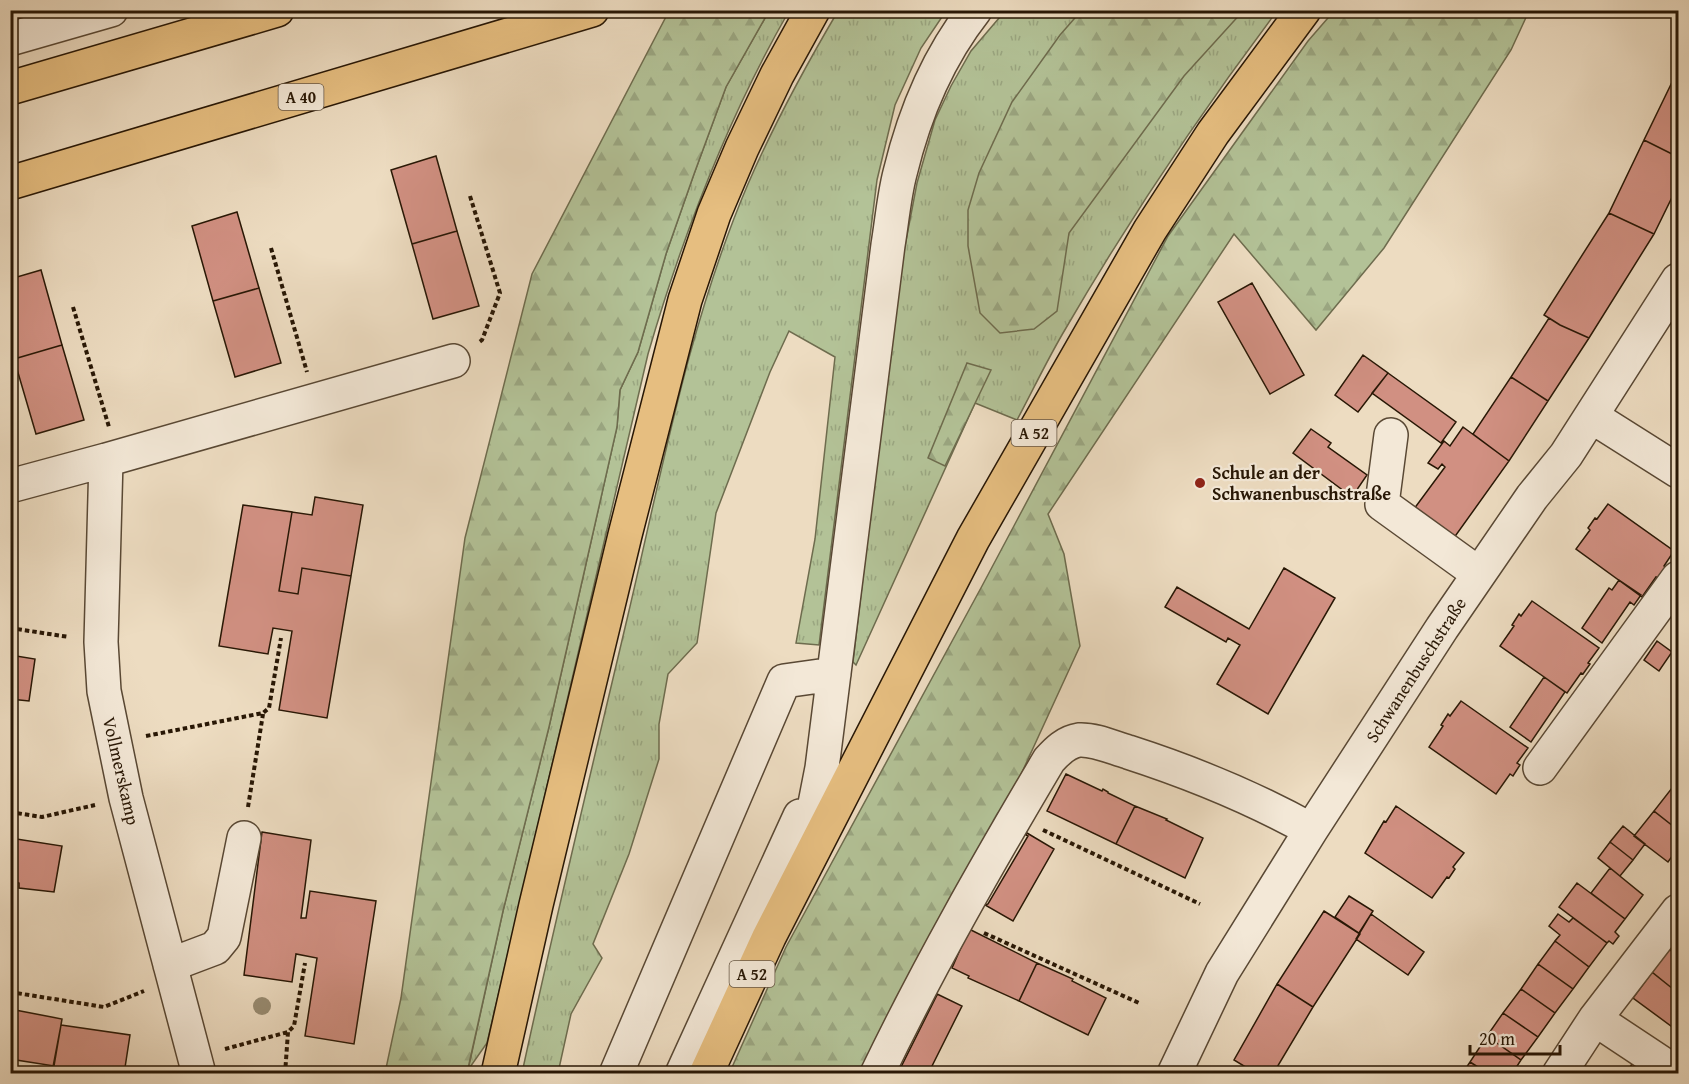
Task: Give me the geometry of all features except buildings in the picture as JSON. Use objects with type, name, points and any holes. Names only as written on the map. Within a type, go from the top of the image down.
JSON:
[{"type":"highway","points":[[10,88],[278,10]]},
{"type":"highway","name":"A 40","points":[[10,183],[592,10]]},
{"type":"highway","points":[[498,1074],[619,558],[685,300],[714,214],[742,148],[777,75],[813,10]]},
{"type":"highway","name":"A 52","points":[[706,1074],[769,937],[972,539],[1150,230],[1213,133],[1304,10]]},
{"type":"street","points":[[10,39],[111,10]]},
{"type":"street","points":[[801,876],[822,768],[888,245],[900,174],[920,105],[959,30],[975,10]]},
{"type":"street","name":"Schwanenbuschstraße","points":[[1174,1074],[1222,973],[1311,830],[1442,628],[1532,497],[1566,455],[1678,280]]},
{"type":"street","points":[[10,486],[453,361]]},
{"type":"street","points":[[1591,416],[1678,471]]},
{"type":"street","points":[[1391,435],[1382,504],[1479,574]]},
{"type":"street","name":"Vollmerskamp","points":[[112,458],[101,642],[104,691],[113,742],[197,1066]]},
{"type":"street","points":[[1540,768],[1678,578]]},
{"type":"street","points":[[616,1074],[784,681],[834,674]]},
{"type":"street","points":[[877,1074],[908,1009],[956,920],[1049,760],[1062,747],[1079,740],[1100,743],[1175,767],[1267,805],[1311,830]]},
{"type":"street","name":"A 52","points":[[682,1074],[822,768]]},
{"type":"street","points":[[170,965],[215,948],[224,937],[243,837]]},
{"type":"street","points":[[1559,1074],[1595,1019],[1678,911]]},
{"type":"street","points":[[1595,1019],[1677,1074]]},
{"type":"path","points":[[453,361],[482,340],[500,293],[470,196]]},
{"type":"path","points":[[271,248],[315,401]]},
{"type":"path","points":[[73,307],[112,458]]},
{"type":"path","points":[[10,628],[101,642]]},
{"type":"path","points":[[113,742],[263,713],[269,708],[281,638]]},
{"type":"path","points":[[243,837],[263,713]]},
{"type":"path","points":[[10,812],[42,817],[88,807]]},
{"type":"path","points":[[1015,817],[1200,904]]},
{"type":"path","points":[[956,920],[1139,1003]]},
{"type":"path","points":[[197,1066],[288,1032],[294,1026],[305,963]]},
{"type":"path","points":[[10,992],[104,1006],[135,995]]},
{"type":"path","points":[[285,1074],[288,1032]]},
{"type":"green space","points":[[669,11],[769,11],[726,87],[666,254],[638,352],[620,390],[617,427],[467,1073],[385,1073],[401,998],[465,538],[532,274]]},
{"type":"green space","points":[[769,11],[789,11],[746,93],[708,178],[676,265],[648,354],[487,1043],[468,1070],[617,427],[620,390],[638,352],[666,254],[726,87]]},
{"type":"green space","points":[[838,11],[946,11],[921,48],[895,105],[877,180],[819,645],[796,643],[815,539],[835,357],[789,331],[770,372],[716,513],[697,643],[668,674],[659,724],[659,759],[629,854],[593,944],[602,958],[571,1014],[558,1073],[522,1073],[665,452],[709,289],[727,236],[768,140]]},
{"type":"green space","points":[[1005,11],[1277,11],[1221,88],[1141,206],[1059,339],[1017,420],[975,403],[856,665],[853,662],[897,288],[917,183],[935,120],[951,86],[971,51]]},
{"type":"green space","points":[[1081,11],[1243,11],[1184,76],[1069,233],[1057,311],[1034,329],[1000,333],[980,313],[968,246],[968,210],[979,173],[1012,102],[1060,35]]},
{"type":"green space","points":[[1334,11],[1529,11],[1511,50],[1384,248],[1316,330],[1234,234],[1048,514],[1064,554],[1080,646],[961,905],[877,1073],[729,1074],[786,947],[982,586],[1168,236],[1308,41]]},
{"type":"green space","points":[[967,363],[991,370],[945,466],[928,458]]},
{"type":"place","name":"Schule an der Schwanenbuschstraße","points":[[1200,483]]}]
